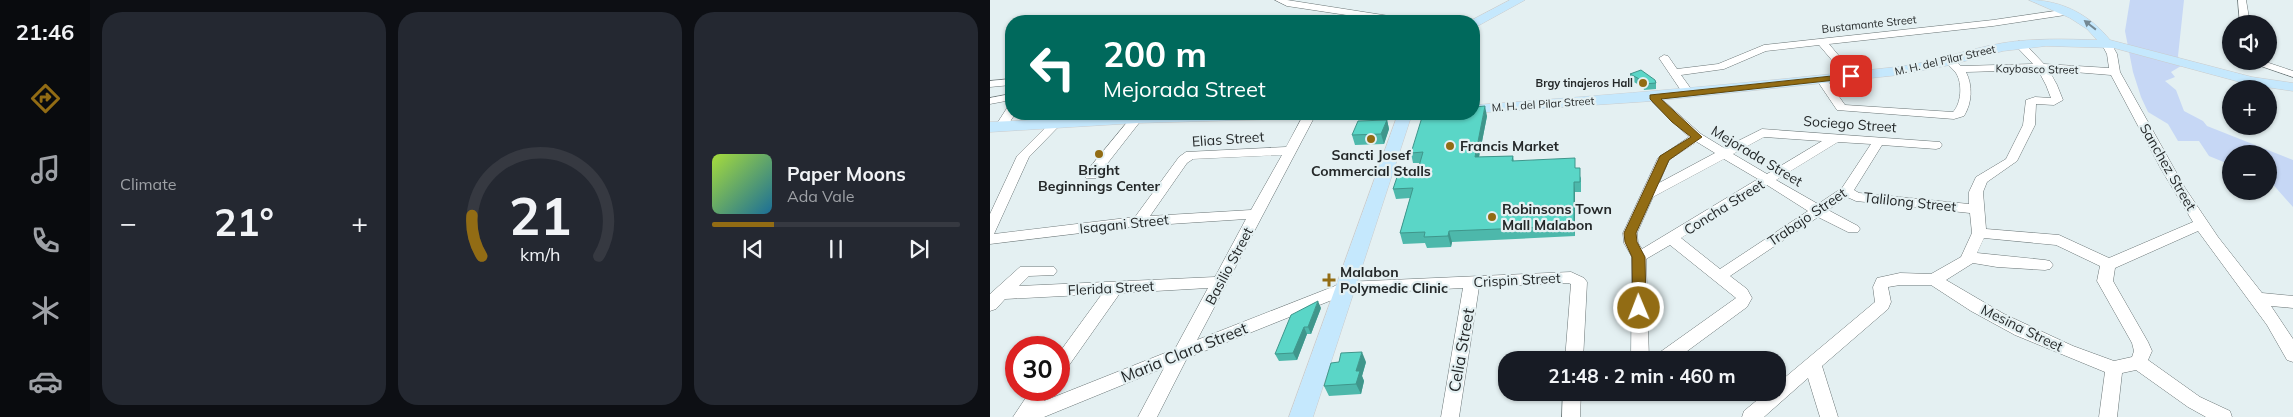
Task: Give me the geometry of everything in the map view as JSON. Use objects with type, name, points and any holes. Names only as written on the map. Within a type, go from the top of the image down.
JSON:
[{"type":"main road","points":[[1480,21],[1519,0]]},
{"type":"main road","points":[[2036,0],[2069,12],[2094,27],[2106,43]]},
{"type":"main road","name":"M. H. del Pilar Street","points":[[1480,109],[1653,97],[1955,65],[2019,44],[2046,42],[2106,43],[2251,81],[2293,87]]},
{"type":"main road","points":[[996,126],[1092,120]]},
{"type":"main road","points":[[1301,417],[1403,120]]},
{"type":"street","points":[[1279,0],[1364,15]]},
{"type":"street","points":[[2242,0],[2244,15]]},
{"type":"street","name":"Bustamante Street","points":[[1676,72],[1720,67],[1764,48],[1992,23],[2069,12]]},
{"type":"street","points":[[1822,42],[1851,76]]},
{"type":"street","name":"Sanchez Street","points":[[2106,43],[2112,54],[2114,72],[2201,224],[2109,264]]},
{"type":"street","points":[[1750,417],[1882,305],[1884,302],[1880,286],[1882,282],[1900,279],[1934,280],[1967,260],[1979,233],[1976,192],[1981,180],[2011,161],[2030,125],[2030,102],[2035,100],[2054,102],[2057,100],[2041,67],[2019,44]]},
{"type":"street","points":[[1664,58],[1676,72],[1688,93]]},
{"type":"street","points":[[1821,79],[1841,108],[1854,111],[1954,116],[1960,114],[1967,84],[1955,65]]},
{"type":"street","name":"Kaybasco Street","points":[[1955,65],[2041,67],[2114,72]]},
{"type":"street","points":[[2277,69],[2293,74]]},
{"type":"street","points":[[990,84],[1005,83]]},
{"type":"street","name":"Mejorada Street","points":[[1653,97],[1676,120],[1697,137],[1818,210],[1853,228]]},
{"type":"street","points":[[990,101],[1005,98]]},
{"type":"street","points":[[996,126],[1005,116]]},
{"type":"street","points":[[1091,175],[1136,120]]},
{"type":"street","name":"Basilio Street","points":[[1147,417],[1307,120]]},
{"type":"street","points":[[990,230],[1023,156],[1056,123]]},
{"type":"street","name":"Sociego Street","points":[[1723,153],[1762,133],[1936,145]]},
{"type":"street","points":[[1640,351],[1639,257],[1631,242],[1630,233],[1664,158],[1697,137]]},
{"type":"street","name":"Concha Street","points":[[1639,257],[1834,139]]},
{"type":"street","name":"Trabajo Street","points":[[1720,276],[1847,191],[1878,142]]},
{"type":"street","name":"Elias Street","points":[[1140,221],[1183,160],[1190,155],[1291,151]]},
{"type":"street","points":[[1647,196],[1723,153]]},
{"type":"street","name":"Talilong Street","points":[[1847,191],[1856,197],[1976,209]]},
{"type":"street","name":"Isagani Street","points":[[990,239],[1140,221],[1258,214]]},
{"type":"street","points":[[2201,224],[2260,299],[2293,355]]},
{"type":"street","points":[[1979,233],[2059,240],[2109,264],[2106,270],[2105,281],[2140,342],[2143,351],[2138,362]]},
{"type":"street","points":[[1672,238],[1741,293],[1744,298],[1741,303],[1674,351]]},
{"type":"street","points":[[1969,256],[1997,262],[2045,265]]},
{"type":"street","points":[[998,297],[1025,271],[1049,270]]},
{"type":"street","name":"Crispin Street","points":[[1345,288],[1571,277],[1578,282],[1574,351]]},
{"type":"street","name":"Mesina Street","points":[[1934,280],[1952,293],[2023,330],[2075,354],[2114,368]]},
{"type":"street","name":"Flerida Street","points":[[998,297],[1221,282]]},
{"type":"street","name":"Celia Street","points":[[1450,417],[1472,283]]},
{"type":"street","points":[[1070,351],[1115,288]]},
{"type":"street","name":"Maria Clara Street","points":[[1022,417],[1345,288]]},
{"type":"street","points":[[2260,299],[2293,302]]},
{"type":"street","points":[[2108,417],[2114,368],[2138,362]]},
{"type":"street","points":[[2138,362],[2186,397],[2223,417]]},
{"type":"street","points":[[1812,364],[1829,417]]},
{"type":"street","points":[[1022,417],[1033,401]]},
{"type":"street","points":[[1571,417],[1572,401]]},
{"type":"water","points":[[2130,0],[2184,0],[2178,56],[2181,66],[2171,72],[2175,77],[2165,81],[2176,90],[2184,111],[2203,121],[2207,126],[2222,132],[2222,135],[2230,135],[2255,145],[2222,145],[2222,161],[2209,156],[2199,141],[2178,141],[2168,124],[2148,112],[2133,72],[2125,31]]},
{"type":"water","points":[[2277,154],[2293,160],[2293,207],[2277,189]]},
{"type":"building","points":[[1641,70],[1655,80],[1656,83],[1644,84],[1643,81],[1630,74]]},
{"type":"building","name":"Robinsons Town Mall Malabon","points":[[1480,106],[1485,106],[1475,157],[1513,156],[1512,161],[1575,158],[1575,168],[1580,168],[1580,182],[1574,182],[1574,226],[1449,231],[1448,236],[1424,237],[1425,232],[1400,233],[1413,188],[1393,189],[1398,174],[1417,173],[1423,152],[1411,153],[1421,120],[1480,120]]},
{"type":"building","points":[[1387,120],[1381,134],[1352,135],[1358,121]]},
{"type":"building","points":[[1318,301],[1308,327],[1304,327],[1293,353],[1275,354],[1291,315]]},
{"type":"building","points":[[1362,352],[1356,371],[1360,371],[1356,384],[1324,386],[1331,363],[1339,362],[1341,353]]},
{"type":"place","name":"Brgy tinajeros Hall","points":[[1643,83]]},
{"type":"place","name":"Sancti Josef Commercial Stalls","points":[[1371,139]]},
{"type":"place","name":"Francis Market","points":[[1450,146]]},
{"type":"place","name":"Bright Beginnings Center","points":[[1099,154]]},
{"type":"place","name":"Robinsons Town Mall Malabon","points":[[1492,217]]},
{"type":"place","name":"Malabon Polymedic Clinic","points":[[1329,280]]},
{"type":"route","points":[[1639,308],[1639,257],[1631,242],[1630,233],[1664,158],[1697,137],[1687,130],[1653,97],[1851,76]]}]
